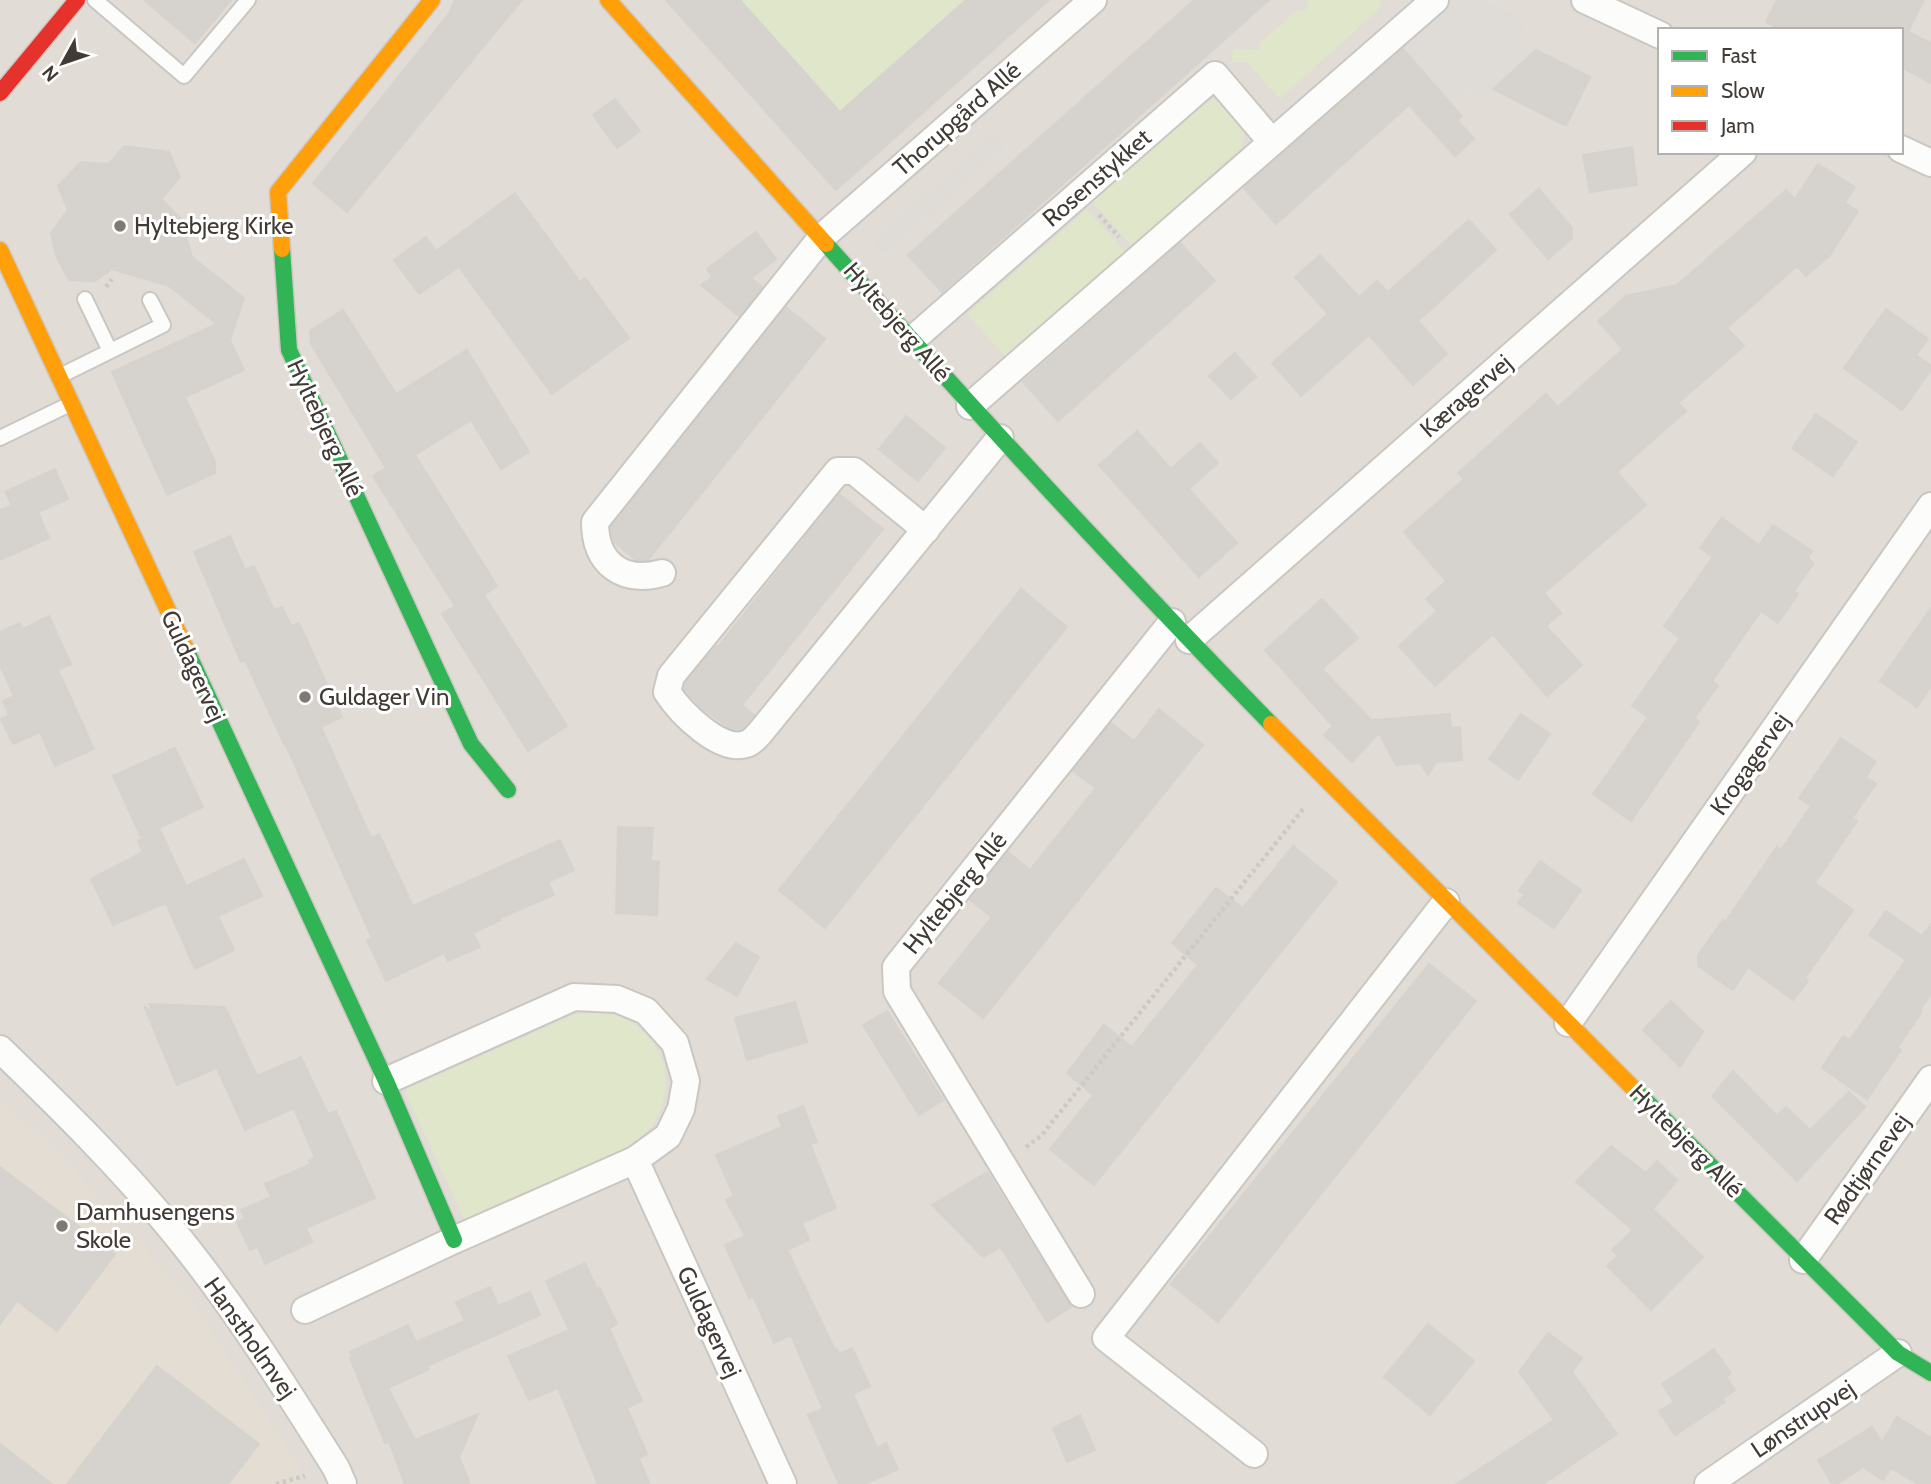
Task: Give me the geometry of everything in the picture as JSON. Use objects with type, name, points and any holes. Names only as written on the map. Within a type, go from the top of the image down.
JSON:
[{"type":"street","points":[[0,93],[77,0]]},
{"type":"street","name":"Hyltebjerg Allé","points":[[432,0],[278,192],[289,350],[471,744],[508,790]]},
{"type":"street","name":"Hyltebjerg Allé","points":[[608,0],[970,406],[1181,631],[1446,902],[1803,1260],[1898,1353],[1931,1373]]},
{"type":"street","name":"Thorupgård Allé","points":[[822,237],[1093,0]]},
{"type":"street","points":[[970,406],[1435,0]]},
{"type":"street","points":[[1586,0],[1658,34]]},
{"type":"street","name":"Rosenstykket","points":[[913,339],[1214,75],[1272,142]]},
{"type":"street","points":[[1903,150],[1931,163]]},
{"type":"street","name":"Kæragervej","points":[[1181,631],[1741,154]]},
{"type":"street","name":"Hyltebjerg Allé","points":[[662,573],[647,577],[633,576],[619,571],[607,562],[599,550],[595,522],[822,237]]},
{"type":"street","name":"Guldagervej","points":[[0,250],[386,1081],[454,1240]]},
{"type":"street","points":[[926,530],[854,471],[838,471],[671,676],[667,692],[676,707],[716,740],[733,746],[748,744],[759,734],[926,530],[1000,438]]},
{"type":"street","name":"Krogagervej","points":[[1568,1023],[1931,506]]},
{"type":"street","name":"Hyltebjerg Allé","points":[[1081,1294],[897,991],[896,967],[1181,631]]},
{"type":"street","points":[[1254,1454],[1106,1338],[1446,902]]},
{"type":"street","points":[[306,1310],[454,1240],[635,1160],[668,1136],[681,1109],[686,1081],[676,1043],[646,1011],[617,999],[574,997],[386,1081]]},
{"type":"street","name":"Hanstholmvej","points":[[0,1049],[78,1123],[173,1231],[254,1339],[335,1479]]},
{"type":"street","name":"Rødtjørnevej","points":[[1803,1260],[1931,1079]]},
{"type":"street","name":"Guldagervej","points":[[635,1160],[783,1484]]},
{"type":"street","name":"Lønstrupvej","points":[[1708,1484],[1898,1353]]},
{"type":"lane","points":[[95,0],[184,76],[248,0]]},
{"type":"lane","points":[[85,299],[110,351]]},
{"type":"lane","points":[[58,377],[163,325],[150,300]]},
{"type":"lane","points":[[0,438],[71,404]]},
{"type":"path","points":[[1080,193],[1138,259]]},
{"type":"path","points":[[1002,1164],[1041,1136],[1327,780]]},
{"type":"shaded area","points":[[0,0],[1931,0],[1931,1484],[0,1484]]},
{"type":"shaded area","points":[[1446,0],[1482,0],[1527,21],[1516,43],[1529,57],[1480,99],[1469,87],[1452,102],[1398,44]]},
{"type":"shaded area","points":[[994,133],[1006,147],[884,255],[872,242]]},
{"type":"shaded area","name":"Damhusengens Skole","points":[[0,1098],[59,1152],[191,1300],[299,1466],[298,1484],[0,1484]]},
{"type":"green space","points":[[740,0],[966,0],[840,112]]},
{"type":"green space","points":[[1308,0],[1381,0],[1378,10],[1280,99],[1247,62],[1232,62],[1233,49],[1260,50],[1260,43],[1297,10],[1303,12],[1309,6]]},
{"type":"green space","points":[[1214,99],[1223,101],[1246,128],[1242,147],[1132,246],[1092,202],[1197,107]]},
{"type":"green space","points":[[1087,209],[1126,253],[1008,360],[967,314]]},
{"type":"green space","points":[[591,1011],[627,1020],[641,1029],[659,1053],[666,1082],[660,1112],[652,1126],[639,1139],[613,1154],[474,1217],[464,1219],[405,1092],[571,1016]]},
{"type":"building","points":[[144,0],[231,0],[195,43]]},
{"type":"building","points":[[455,0],[522,0],[347,212],[313,183],[449,14]]},
{"type":"building","points":[[666,0],[740,0],[840,112],[966,0],[1049,0],[836,190]]},
{"type":"building","points":[[1194,0],[1269,0],[942,292],[908,255]]},
{"type":"building","points":[[1777,0],[1924,0],[1909,30],[1905,30],[1931,43],[1931,83],[1903,68],[1903,28],[1778,28],[1766,22]]},
{"type":"building","points":[[1403,49],[1462,116],[1457,120],[1474,139],[1455,156],[1409,105],[1276,224],[1244,188]]},
{"type":"building","points":[[1536,50],[1590,77],[1566,126],[1493,89]]},
{"type":"building","points":[[615,99],[640,131],[617,148],[593,115]]},
{"type":"building","points":[[124,146],[169,152],[180,177],[161,199],[181,219],[192,257],[244,298],[230,340],[244,370],[185,397],[215,462],[215,473],[167,495],[112,372],[217,324],[169,286],[112,269],[95,281],[69,280],[56,256],[51,233],[68,210],[58,186],[81,162],[109,164]]},
{"type":"building","points":[[1632,147],[1637,185],[1590,192],[1583,155]]},
{"type":"building","points":[[1818,164],[1855,187],[1845,203],[1858,211],[1830,255],[1806,276],[1797,266],[1727,328],[1744,346],[1678,403],[1686,411],[1617,472],[1646,505],[1544,593],[1561,613],[1546,626],[1582,665],[1547,696],[1493,634],[1435,686],[1399,646],[1437,611],[1426,599],[1446,581],[1404,532],[1464,479],[1458,473],[1546,394],[1558,407],[1623,349],[1598,321],[1626,296],[1677,285],[1786,190],[1795,199]]},
{"type":"building","points":[[1539,189],[1572,228],[1572,238],[1548,259],[1510,214]]},
{"type":"building","points":[[515,193],[580,282],[585,278],[629,338],[552,394],[459,267],[419,294],[394,260],[426,237],[436,251]]},
{"type":"building","points":[[1469,220],[1496,250],[1418,321],[1447,354],[1413,385],[1369,335],[1301,396],[1272,363],[1328,314],[1295,277],[1320,255],[1359,297],[1377,281],[1388,292]]},
{"type":"building","points":[[756,232],[776,259],[751,278],[762,287],[739,316],[701,285],[712,277],[707,269]]},
{"type":"building","points":[[1180,243],[1215,281],[1058,421],[1023,382]]},
{"type":"building","points":[[786,307],[825,339],[648,560],[636,560],[614,542],[611,527]]},
{"type":"building","points":[[1886,309],[1928,339],[1916,355],[1931,366],[1931,370],[1902,410],[1844,368]]},
{"type":"building","points":[[343,310],[396,394],[467,350],[529,452],[501,469],[471,420],[415,455],[497,586],[484,595],[567,726],[528,751],[442,614],[455,606],[373,476],[386,468],[311,344],[310,331]]},
{"type":"building","points":[[1235,353],[1256,377],[1231,399],[1209,376]]},
{"type":"building","points":[[1816,414],[1857,442],[1833,476],[1792,448]]},
{"type":"building","points":[[906,416],[945,448],[918,481],[879,449]]},
{"type":"building","points":[[1137,431],[1171,469],[1200,443],[1218,463],[1189,489],[1237,543],[1199,577],[1099,465]]},
{"type":"building","points":[[55,469],[68,499],[38,512],[49,538],[0,560],[0,510],[12,505],[5,492]]},
{"type":"building","points":[[839,494],[883,529],[742,705],[754,715],[742,729],[730,728],[702,708],[684,689],[685,683],[716,646],[717,648]]},
{"type":"building","points":[[1722,518],[1759,545],[1773,525],[1812,551],[1808,557],[1813,564],[1794,591],[1798,594],[1778,623],[1761,611],[1712,681],[1718,686],[1694,718],[1699,722],[1631,821],[1593,794],[1648,717],[1632,706],[1680,638],[1664,626],[1713,557],[1700,548]]},
{"type":"building","points":[[230,536],[245,570],[254,566],[274,610],[282,607],[291,626],[299,623],[342,717],[321,727],[371,838],[379,834],[413,906],[560,840],[574,870],[548,882],[554,895],[500,918],[501,920],[473,933],[480,947],[448,961],[444,953],[386,981],[367,940],[372,938],[285,743],[245,660],[241,662],[194,552]]},
{"type":"building","points":[[1021,589],[1067,627],[825,928],[779,890]]},
{"type":"building","points":[[1322,599],[1358,638],[1322,669],[1375,724],[1372,720],[1450,714],[1451,728],[1460,727],[1462,760],[1436,762],[1428,775],[1420,763],[1396,765],[1379,733],[1352,762],[1324,735],[1333,726],[1265,650]]},
{"type":"building","points":[[1931,608],[1931,686],[1917,707],[1880,681]]},
{"type":"building","points":[[49,616],[71,664],[58,670],[94,749],[55,766],[40,732],[13,744],[1,719],[9,716],[3,701],[14,696],[0,665],[0,632],[20,623],[23,629]]},
{"type":"building","points":[[1159,709],[1203,745],[983,1018],[939,983],[992,917],[970,900],[1008,852],[1030,870],[1096,788],[1073,771],[1111,723],[1134,741]]},
{"type":"building","points":[[1521,714],[1550,734],[1518,780],[1489,759]]},
{"type":"building","points":[[1841,738],[1876,762],[1866,777],[1876,784],[1852,818],[1857,821],[1815,883],[1853,910],[1805,978],[1808,981],[1793,1000],[1748,967],[1733,990],[1698,966],[1698,955],[1723,920],[1725,922],[1777,847],[1781,850],[1811,806],[1799,798]]},
{"type":"building","points":[[175,748],[203,807],[141,837],[113,776]]},
{"type":"building","points":[[618,827],[653,828],[651,861],[659,862],[657,915],[616,913]]},
{"type":"building","points":[[160,830],[186,886],[244,859],[262,896],[218,916],[234,950],[195,969],[166,903],[113,925],[91,879],[143,852],[138,841]]},
{"type":"building","points":[[1293,846],[1337,882],[1094,1185],[1050,1149],[1093,1095],[1067,1073],[1104,1025],[1132,1047],[1198,965],[1172,943],[1216,888],[1243,908]]},
{"type":"building","points":[[1540,861],[1581,890],[1554,928],[1518,903],[1524,894],[1519,891]]},
{"type":"building","points":[[1886,911],[1922,936],[1931,924],[1931,994],[1898,1047],[1901,1050],[1867,1099],[1822,1068],[1843,1036],[1850,1040],[1906,960],[1869,935]]},
{"type":"building","points":[[736,943],[759,957],[737,996],[707,979]]},
{"type":"building","points":[[1429,964],[1476,1001],[1218,1322],[1171,1284]]},
{"type":"building","points":[[1671,1001],[1703,1032],[1680,1067],[1643,1030]]},
{"type":"building","points":[[795,1002],[807,1042],[747,1060],[735,1018]]},
{"type":"building","points":[[149,1004],[225,1007],[257,1076],[301,1057],[328,1114],[336,1111],[375,1198],[306,1228],[312,1242],[265,1264],[258,1247],[250,1250],[237,1222],[245,1219],[241,1210],[271,1197],[265,1184],[311,1164],[309,1161],[315,1158],[294,1108],[245,1130],[217,1068],[177,1085],[144,1006],[154,1014]]},
{"type":"building","points":[[887,1011],[943,1100],[919,1115],[863,1025]]},
{"type":"building","points":[[1733,1071],[1777,1116],[1786,1107],[1810,1130],[1849,1092],[1865,1107],[1797,1181],[1712,1096]]},
{"type":"building","points":[[803,1106],[817,1142],[810,1144],[836,1208],[802,1223],[809,1240],[787,1250],[835,1350],[837,1349],[839,1354],[852,1348],[870,1386],[853,1394],[877,1448],[886,1443],[898,1469],[865,1484],[839,1484],[808,1415],[823,1409],[791,1335],[774,1343],[753,1296],[749,1298],[725,1245],[745,1236],[726,1200],[734,1196],[716,1155],[782,1127],[778,1116]]},
{"type":"building","points":[[1611,1146],[1646,1173],[1657,1161],[1677,1180],[1653,1209],[1703,1257],[1651,1310],[1607,1266],[1618,1256],[1612,1250],[1633,1230],[1576,1182]]},
{"type":"building","points":[[0,1167],[115,1254],[57,1331],[17,1301],[0,1324]]},
{"type":"building","points":[[987,1172],[1071,1307],[1047,1322],[1001,1247],[983,1257],[932,1205]]},
{"type":"building","points":[[585,1263],[617,1324],[609,1328],[642,1401],[627,1408],[647,1454],[638,1458],[650,1484],[598,1484],[558,1388],[529,1400],[508,1356],[569,1330],[546,1281]]},
{"type":"building","points":[[490,1287],[498,1306],[530,1292],[540,1315],[427,1366],[429,1369],[388,1388],[415,1440],[478,1414],[459,1457],[470,1484],[405,1484],[389,1442],[385,1443],[351,1361],[350,1358],[353,1357],[350,1352],[408,1325],[416,1342],[465,1321],[456,1302]]},
{"type":"building","points":[[1428,1324],[1474,1361],[1430,1415],[1384,1377]]},
{"type":"building","points":[[1548,1333],[1582,1358],[1572,1372],[1617,1434],[1543,1484],[1457,1484],[1554,1420],[1519,1372]]},
{"type":"building","points":[[1714,1349],[1731,1373],[1726,1377],[1735,1390],[1722,1399],[1725,1402],[1675,1435],[1659,1411],[1674,1402],[1662,1384]]},
{"type":"building","points":[[157,1366],[259,1444],[228,1484],[67,1484]]},
{"type":"building","points":[[1080,1415],[1095,1450],[1067,1462],[1053,1428]]},
{"type":"building","points":[[1897,1417],[1931,1438],[1931,1484],[1918,1484],[1891,1468],[1883,1480],[1863,1467],[1837,1484],[1832,1484],[1818,1460],[1872,1427],[1882,1442]]},
{"type":"building","points":[[0,1444],[52,1484],[0,1484]]},
{"type":"traffic: fast","points":[[826,244],[1046,487],[1271,724]]},
{"type":"traffic: fast","points":[[282,249],[289,350],[471,744],[508,790]]},
{"type":"traffic: fast","points":[[186,649],[386,1081],[454,1240]]},
{"type":"traffic: fast","points":[[1635,1090],[1898,1353],[1931,1373]]},
{"type":"traffic: slow","points":[[282,249],[278,192],[432,0]]},
{"type":"traffic: slow","points":[[608,0],[826,244]]},
{"type":"traffic: slow","points":[[0,250],[186,649]]},
{"type":"traffic: slow","points":[[1271,724],[1635,1090]]},
{"type":"traffic: jam","points":[[0,93],[77,0]]},
{"type":"place","name":"Hyltebjerg Kirke","points":[[120,226]]},
{"type":"place","name":"Guldager Vin","points":[[305,697]]},
{"type":"place","name":"Damhusengens Skole","points":[[62,1226]]}]
